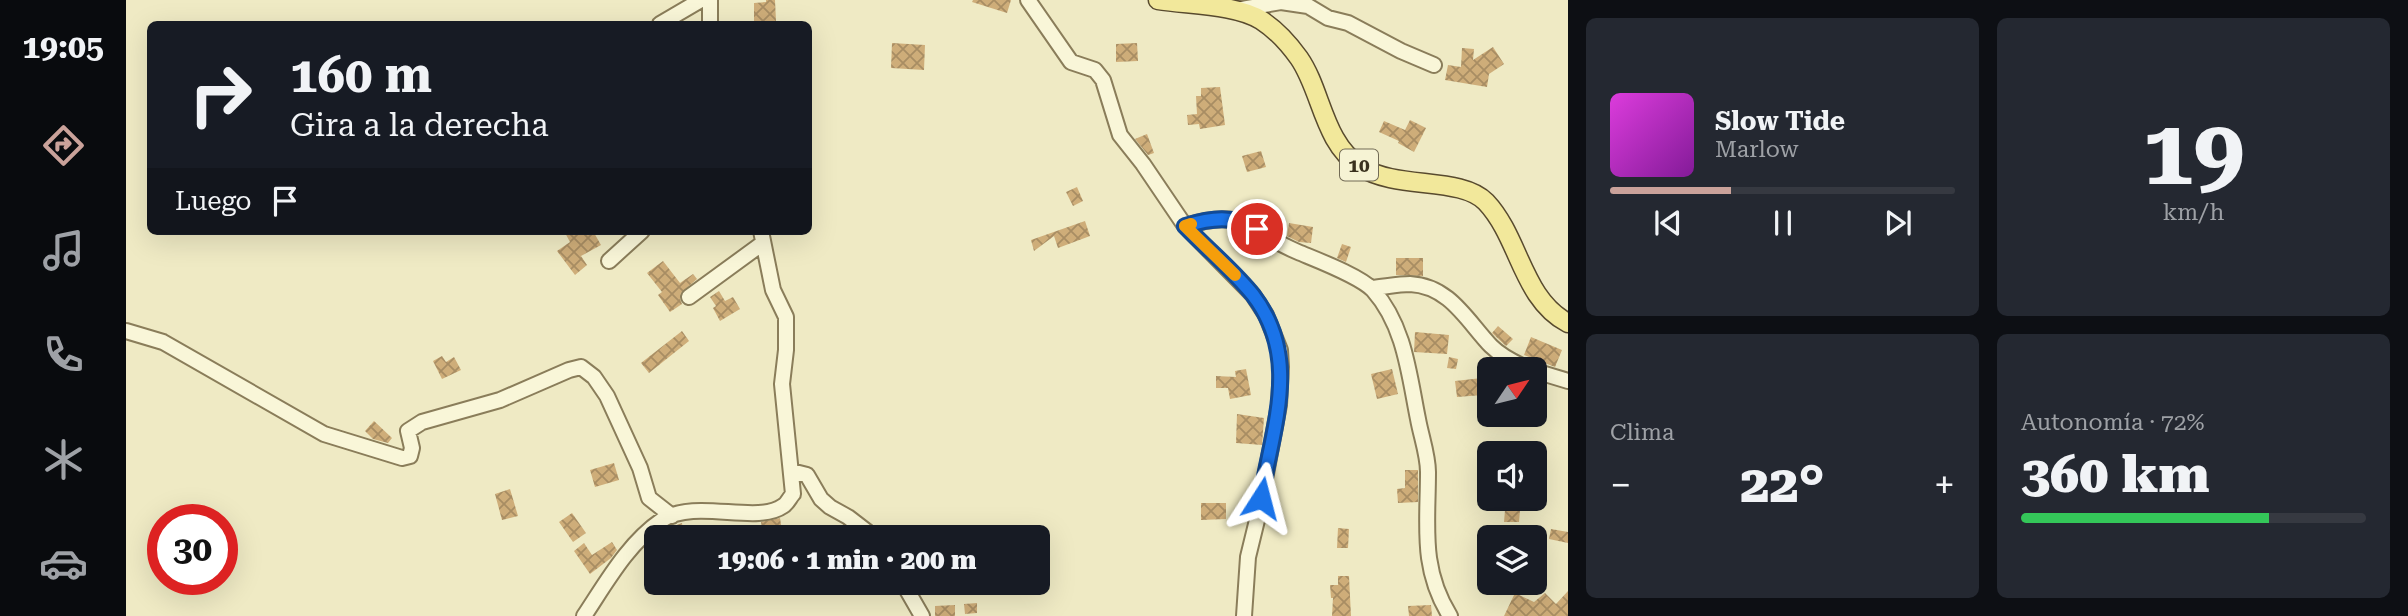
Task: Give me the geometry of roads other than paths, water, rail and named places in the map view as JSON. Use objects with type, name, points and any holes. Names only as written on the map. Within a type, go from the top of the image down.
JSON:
[{"type":"main road","name":"10","points":[[1157,0],[1235,10],[1260,19],[1279,35],[1300,59],[1326,122],[1342,149],[1359,166],[1381,178],[1470,190],[1486,202],[1498,219],[1536,295],[1552,315],[1568,323]]},
{"type":"street","points":[[665,21],[701,0]]},
{"type":"street","points":[[710,0],[710,21]]},
{"type":"street","points":[[1028,0],[1071,62],[1095,70],[1103,80],[1120,135],[1185,226],[1253,295],[1266,315],[1280,350],[1279,405],[1248,557],[1244,616]]},
{"type":"street","points":[[1235,10],[1281,2],[1308,6],[1328,18],[1348,23],[1434,65]]},
{"type":"street","points":[[1185,226],[1206,219],[1243,221],[1296,252],[1314,257],[1372,288],[1384,305],[1404,346],[1428,468],[1426,550],[1441,602],[1450,616]]},
{"type":"street","points":[[609,261],[638,235]]},
{"type":"street","points":[[584,616],[631,549],[662,520],[684,511],[765,512],[784,506],[793,494],[782,384],[786,317],[773,290],[762,237],[689,297]]},
{"type":"street","points":[[1372,288],[1410,284],[1447,296],[1493,348],[1508,357]]},
{"type":"street","points":[[126,331],[163,342],[324,434],[402,458],[410,456],[412,452],[408,431],[422,422],[500,400],[569,370],[582,368],[594,377],[607,396],[640,468],[649,498],[672,516]]},
{"type":"street","points":[[1547,375],[1568,381]]},
{"type":"street","points":[[791,471],[807,475],[821,499],[830,508],[858,525]]},
{"type":"street","points":[[910,595],[922,616]]}]
